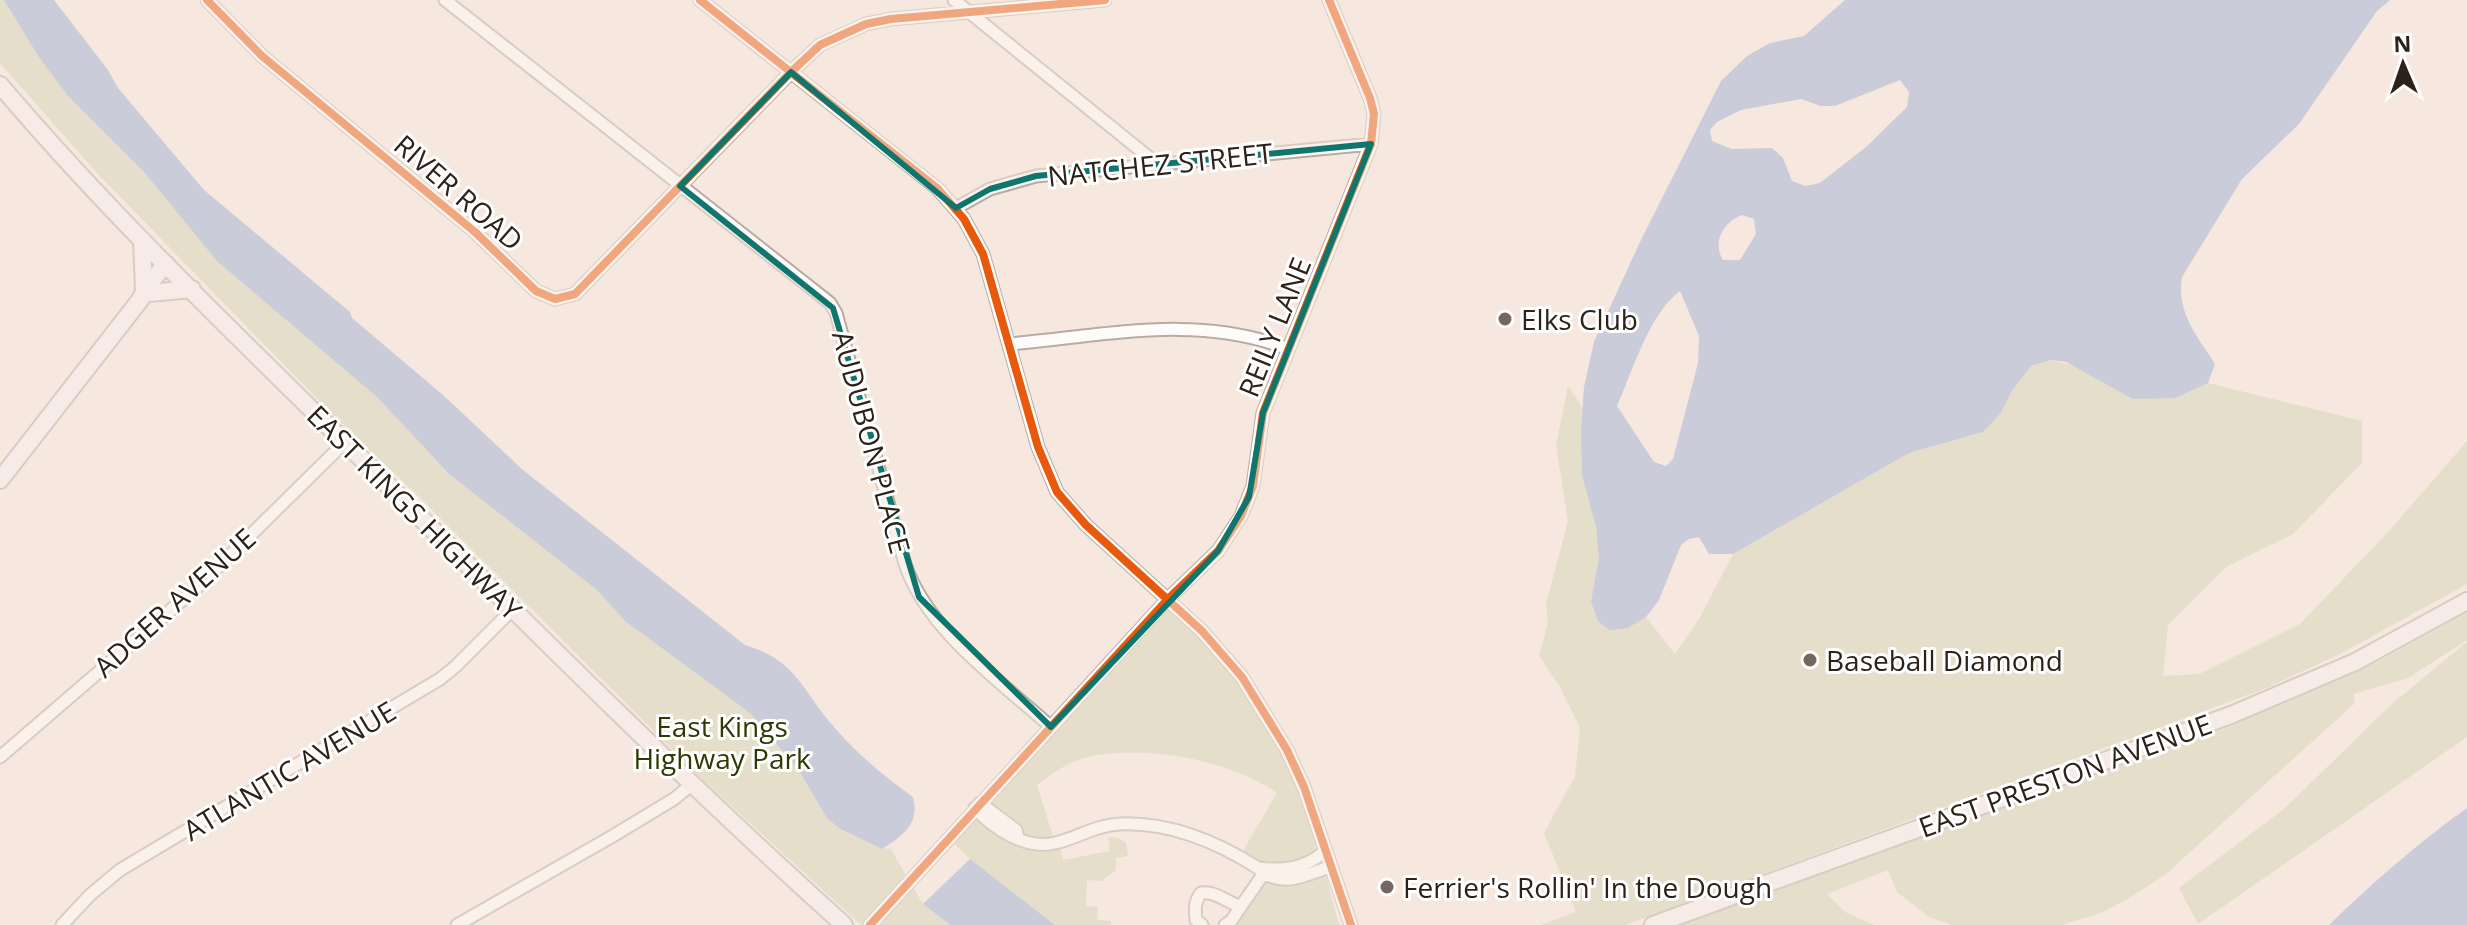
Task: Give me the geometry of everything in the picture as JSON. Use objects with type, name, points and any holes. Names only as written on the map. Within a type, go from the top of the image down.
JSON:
[{"type":"main road","name":"EAST KINGS HIGHWAY","points":[[0,85],[76,172],[344,443],[691,785],[844,925]]},
{"type":"main road","points":[[142,240],[144,295]]},
{"type":"main road","points":[[0,480],[169,267]]},
{"type":"main road","points":[[144,295],[192,289]]},
{"type":"main road","name":"EAST PRESTON AVENUE","points":[[1653,925],[2231,715],[2355,662],[2467,601]]},
{"type":"street","name":"RIVER ROAD","points":[[207,0],[262,56],[403,170],[544,297],[555,299],[575,294],[820,45],[866,24],[891,19],[1105,0]]},
{"type":"street","name":"AUDUBON PLACE","points":[[445,0],[833,308],[905,564],[919,597],[933,617],[956,640],[1051,727]]},
{"type":"street","points":[[700,0],[938,189],[956,208],[983,254],[1038,447],[1057,492],[1086,525],[1202,631],[1234,668],[1268,716],[1304,787],[1351,925]]},
{"type":"street","points":[[954,0],[1156,163]]},
{"type":"street","name":"REILY LANE","points":[[870,925],[1168,599],[1218,551],[1241,516],[1253,486],[1263,413],[1371,144],[1374,114],[1370,98],[1329,0]]},
{"type":"street","name":"NATCHEZ STREET","points":[[956,208],[990,189],[1016,180],[1156,163],[1371,144]]},
{"type":"street","points":[[1009,344],[1197,328],[1254,336],[1288,349]]},
{"type":"street","name":"ADGER AVENUE","points":[[0,757],[202,583],[344,443]]},
{"type":"street","name":"ATLANTIC AVENUE","points":[[62,925],[90,895],[120,870],[440,679],[513,609]]},
{"type":"street","points":[[457,925],[611,837],[674,799],[691,785]]},
{"type":"street","points":[[977,806],[999,829],[1033,845],[1055,843],[1090,829],[1120,824],[1173,828],[1228,849],[1271,879],[1293,879],[1329,867]]},
{"type":"street","points":[[1261,870],[1305,865],[1324,852]]},
{"type":"street","points":[[1225,925],[1231,921],[1261,870]]},
{"type":"street","points":[[1202,925],[1196,920],[1195,909],[1196,899],[1201,893],[1210,892],[1240,906]]},
{"type":"highlighted area","points":[[791,72],[956,208],[990,189],[1036,176],[1371,144],[1263,413],[1249,497],[1218,551],[1051,727],[919,597],[833,308],[680,186]]},
{"type":"green space","name":"East Kings Highway Park","points":[[0,0],[4,0],[68,96],[377,397],[449,474],[597,590],[625,621],[750,713],[798,769],[827,818],[882,849],[890,848],[923,904],[949,925],[861,925],[703,780],[327,409],[97,173],[0,63]]},
{"type":"green space","points":[[2050,360],[2079,367],[2133,399],[2208,383],[2362,421],[2362,463],[2293,534],[2226,567],[2168,625],[2163,676],[2199,674],[2300,624],[2390,530],[2467,441],[2467,584],[2342,653],[2269,687],[1634,922],[1625,925],[1541,925],[1576,912],[1544,833],[1575,776],[1580,728],[1559,685],[1539,656],[1548,623],[1546,604],[1568,521],[1556,446],[1568,386],[1582,407],[1581,428],[1600,558],[1591,603],[1598,620],[1628,628],[1646,617],[1675,654],[1699,619],[1733,554],[1909,453],[1983,432],[2000,414],[2031,366]]},
{"type":"green space","points":[[1168,599],[1242,677],[1287,750],[1314,816],[1316,855],[1279,870],[1245,859],[1244,849],[1277,793],[1237,772],[1191,759],[1143,753],[1081,759],[1037,785],[1063,860],[1110,851],[1108,837],[1126,843],[1128,856],[1116,858],[1116,870],[1101,881],[1087,880],[1086,906],[1098,907],[1097,920],[1111,921],[1111,925],[1055,925],[970,859],[948,838]]},
{"type":"green space","points":[[2467,613],[2467,640],[2408,678],[2353,694],[2355,703],[2166,874],[2101,913],[2062,925],[1951,925],[1929,917],[1897,892],[1888,870],[1827,894],[1845,912],[1874,925],[1678,925],[2229,727],[2379,661]]},
{"type":"green space","points":[[2467,642],[2467,737],[2198,924],[2179,888],[2284,809],[2394,702]]},
{"type":"green space","points":[[1320,870],[1326,876],[1339,925],[1225,925],[1264,873],[1271,879]]},
{"type":"water","points":[[4,0],[54,0],[108,70],[118,88],[204,190],[350,312],[352,318],[443,395],[523,470],[745,645],[777,659],[788,668],[852,747],[913,797],[914,815],[903,834],[882,849],[839,828],[827,818],[798,769],[750,713],[625,621],[597,590],[449,474],[377,397],[217,261],[145,173],[68,96],[39,57]]},
{"type":"water","points":[[1845,0],[2390,0],[2377,11],[2299,124],[2242,179],[2182,277],[2185,313],[2215,364],[2208,383],[2175,398],[2133,399],[2066,362],[2050,360],[2031,366],[2000,414],[1983,432],[1909,453],[1733,554],[1709,554],[1699,537],[1689,539],[1681,545],[1659,600],[1646,617],[1628,628],[1609,630],[1598,621],[1591,602],[1599,558],[1596,527],[1582,475],[1584,387],[1594,342],[1721,81],[1747,56],[1770,43],[1804,36]],"holes":[[[1900,80],[1909,92],[1907,107],[1866,147],[1820,183],[1805,186],[1792,181],[1783,158],[1772,148],[1732,149],[1712,141],[1710,130],[1717,122],[1741,110],[1801,99],[1821,106],[1835,106]],[[1742,215],[1754,219],[1756,234],[1740,260],[1723,260],[1719,240],[1735,218]],[[1680,291],[1699,336],[1698,363],[1673,459],[1666,466],[1654,462],[1617,406],[1643,344],[1669,301]]]},
{"type":"water","points":[[2467,808],[2467,925],[2329,925],[2396,864]]},
{"type":"water","points":[[970,859],[1055,925],[950,925],[923,904]]},
{"type":"cycle path","points":[[207,0],[262,56],[475,232],[536,291],[555,299],[575,294],[820,45],[866,24],[891,19],[1105,0]]},
{"type":"cycle path","points":[[700,0],[938,189],[964,219],[983,254],[1038,447],[1057,492],[1086,525],[1202,631],[1242,677],[1287,750],[1304,787],[1351,925]]},
{"type":"cycle path","points":[[870,925],[1168,599],[1218,551],[1241,516],[1253,486],[1263,413],[1371,144],[1374,114],[1370,98],[1329,0]]},
{"type":"place","name":"Elks Club","points":[[1505,319]]},
{"type":"place","name":"Baseball Diamond","points":[[1810,660]]},
{"type":"place","name":"Ferrier's Rollin' In the Dough","points":[[1387,887]]}]
